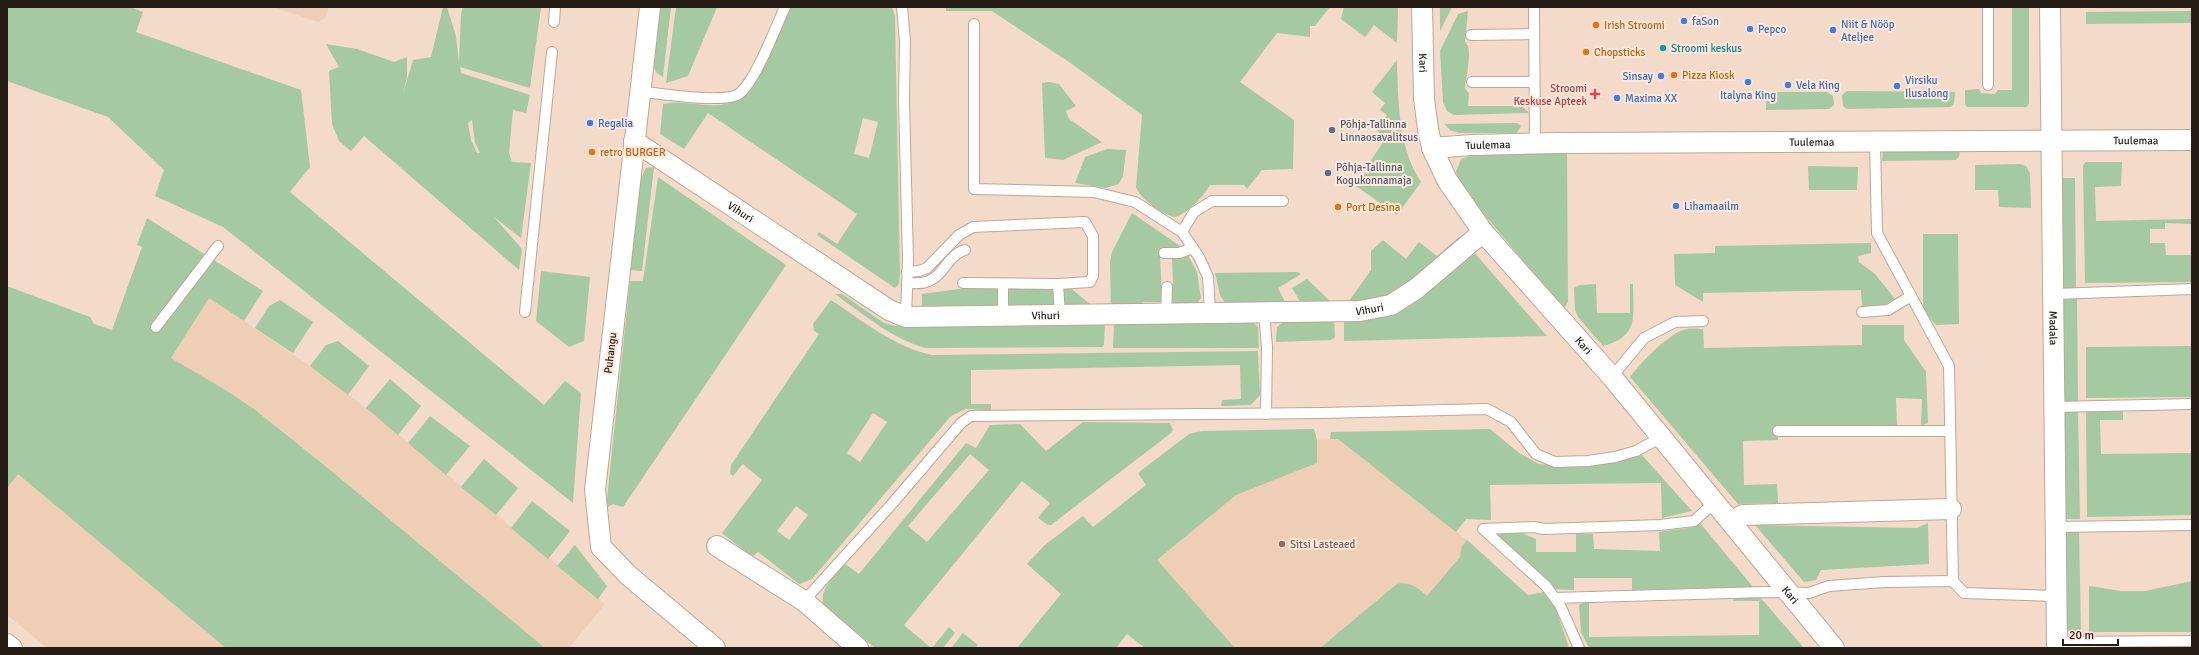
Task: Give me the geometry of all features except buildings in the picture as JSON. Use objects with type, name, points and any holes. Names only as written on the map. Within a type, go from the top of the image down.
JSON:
[{"type":"street","name":"Puhangu","points":[[650,7],[595,490],[601,547],[628,575],[713,648]]},
{"type":"street","name":"Kari","points":[[1422,7],[1424,99],[1432,148],[1447,180],[1483,232],[1612,377],[1834,648]]},
{"type":"street","name":"Madala","points":[[2050,7],[2055,294],[2057,645]]},
{"type":"street","name":"Tuulemaa","points":[[1432,148],[1472,145],[1535,144],[2192,140]]},
{"type":"street","name":"Vihuri","points":[[634,141],[883,306],[906,317],[1166,314],[1210,311],[1264,313],[1360,310],[1391,305],[1416,289],[1483,232]]},
{"type":"street","points":[[1731,522],[1743,515],[1950,509]]},
{"type":"street","points":[[717,546],[804,601],[858,648]]},
{"type":"street","points":[[7,644],[12,648]]},
{"type":"lane","points":[[554,22],[555,7]]},
{"type":"lane","points":[[640,91],[721,98],[737,95],[750,83],[784,7]]},
{"type":"lane","points":[[902,7],[905,41],[904,100],[907,202],[906,317]]},
{"type":"lane","points":[[1534,7],[1535,144]]},
{"type":"lane","points":[[1988,7],[1988,85]]},
{"type":"lane","points":[[974,24],[974,189],[1094,192],[1124,198],[1135,202],[1182,232],[1193,248],[1208,277],[1210,311]]},
{"type":"lane","points":[[1471,35],[1534,34]]},
{"type":"lane","points":[[526,312],[552,52]]},
{"type":"lane","points":[[1472,82],[1534,82]]},
{"type":"lane","points":[[1875,142],[1877,233],[1949,366],[1950,509],[1953,582],[1964,594],[2057,596]]},
{"type":"lane","points":[[1182,232],[1194,212],[1212,201],[1283,201]]},
{"type":"lane","points":[[907,272],[919,271],[927,268],[959,235],[973,227],[1085,222],[1093,236],[1093,276],[1090,282],[1058,284],[963,283]]},
{"type":"lane","points":[[156,327],[218,246]]},
{"type":"lane","points":[[1164,253],[1179,253],[1193,248]]},
{"type":"lane","points":[[907,283],[926,282],[936,277],[954,256],[965,250]]},
{"type":"lane","points":[[1003,284],[1003,317]]},
{"type":"lane","points":[[1058,284],[1060,316]]},
{"type":"lane","points":[[1166,314],[1167,287]]},
{"type":"lane","points":[[2055,294],[2192,289]]},
{"type":"lane","points":[[1862,312],[1888,310],[1911,296]]},
{"type":"lane","points":[[1264,313],[1267,348],[1266,414]]},
{"type":"lane","points":[[1612,377],[1644,338],[1675,322],[1703,321]]},
{"type":"lane","points":[[2056,407],[2192,404]]},
{"type":"lane","points":[[804,601],[891,505],[961,423],[971,416],[1266,414],[1487,409],[1511,422],[1536,454],[1555,462],[1588,461],[1615,457],[1636,451],[1662,438]]},
{"type":"lane","points":[[1778,431],[1950,431]]},
{"type":"lane","points":[[1578,648],[1556,598],[1546,586],[1483,529],[1534,527],[1544,529],[1660,525],[1694,521],[1715,502]]},
{"type":"lane","points":[[2057,527],[2192,525]]},
{"type":"lane","points":[[1556,598],[1765,592],[1809,594],[1829,586],[1884,582],[1953,582]]},
{"type":"lane","points":[[2057,645],[2192,641]]},
{"type":"shaded area","points":[[273,7],[329,7],[325,18],[318,22]]},
{"type":"shaded area","points":[[194,293],[209,298],[240,318],[310,366],[370,411],[605,604],[569,648],[545,648],[254,409],[224,389],[171,358]]},
{"type":"shaded area","name":"Sitsi Lasteaed","points":[[1338,439],[1477,548],[1395,648],[1145,648],[1054,573],[1228,443]]},
{"type":"shaded area","points":[[29,455],[264,648],[47,648],[7,615],[7,483]]},
{"type":"green space","points":[[7,7],[130,7],[143,12],[136,32],[301,90],[310,167],[290,192],[544,405],[565,381],[581,393],[573,503],[223,227],[155,196],[164,170],[108,117],[7,81]]},
{"type":"green space","points":[[443,7],[447,7],[456,36],[459,63],[461,14],[463,7],[541,7],[530,88],[460,67],[461,73],[530,95],[526,113],[513,110],[509,153],[512,162],[531,163],[521,238],[494,217],[522,249],[519,270],[364,136],[351,151],[339,141],[332,124],[329,71],[339,67],[326,44],[357,49],[394,62],[407,57],[407,77],[403,94],[413,60],[431,57]],"holes":[[[472,120],[475,143],[480,153],[477,153],[471,140],[468,123]]]},
{"type":"green space","points":[[660,7],[671,7],[663,77],[657,73],[653,66]]},
{"type":"green space","points":[[676,7],[717,7],[688,76],[666,83]]},
{"type":"green space","points":[[789,7],[892,7],[895,16],[900,275],[899,284],[895,288],[817,235],[819,232],[837,244],[857,214],[708,113],[684,149],[660,134],[663,104],[684,103],[714,105],[733,102],[743,96]],"holes":[[[863,118],[878,122],[869,158],[854,154]]]},
{"type":"green space","points":[[946,7],[1330,7],[1315,26],[1310,26],[1310,37],[1277,33],[1240,82],[1294,120],[1293,169],[1262,170],[1247,189],[1244,185],[1210,185],[1196,203],[1176,217],[1165,214],[1147,202],[1138,192],[1136,187],[1142,115],[1072,64],[992,11],[946,11]]},
{"type":"green space","points":[[1344,7],[1398,7],[1397,43],[1374,25],[1365,37],[1341,19]]},
{"type":"green space","points":[[1440,7],[1452,7],[1440,31]]},
{"type":"green space","points":[[2012,7],[2029,7],[2029,103],[2027,107],[1967,107],[1965,104],[1965,90],[1979,89],[1981,93],[1995,94],[1998,90],[2012,90]]},
{"type":"green space","points":[[1468,11],[1465,42],[1468,45],[1469,57],[1465,89],[1469,93],[1468,106],[1522,106],[1529,113],[1454,115],[1447,111],[1443,102],[1440,51],[1458,14]]},
{"type":"green space","points":[[2192,11],[2192,23],[2086,24],[2086,12]]},
{"type":"green space","points":[[1397,60],[1399,107],[1404,139],[1413,169],[1421,182],[1397,215],[1356,186],[1365,173],[1368,174],[1374,165],[1370,162],[1385,139],[1377,130],[1387,115],[1380,110],[1385,103],[1372,92]]},
{"type":"green space","points":[[1049,82],[1059,84],[1076,106],[1066,111],[1069,119],[1102,142],[1063,160],[1045,158],[1042,83]]},
{"type":"green space","points":[[1847,91],[1955,92],[1954,103],[1951,107],[1847,109],[1843,106],[1842,95]]},
{"type":"green space","points":[[1766,92],[1827,92],[1833,96],[1834,105],[1829,109],[1766,110]]},
{"type":"green space","points":[[1517,123],[1521,126],[1517,133],[1459,133],[1450,130],[1444,124]]},
{"type":"green space","points":[[1107,149],[1126,150],[1123,176],[1119,184],[1106,188],[1075,183],[1085,157]]},
{"type":"green space","points":[[1960,151],[1956,160],[1882,161],[1883,152]]},
{"type":"green space","points":[[1567,153],[1568,302],[1564,309],[1460,186],[1456,171],[1461,159],[1475,154]]},
{"type":"green space","points":[[2086,162],[2122,162],[2121,186],[2095,187],[2096,221],[2192,219],[2192,224],[2165,223],[2165,229],[2150,229],[2150,243],[2165,243],[2166,255],[2192,255],[2192,282],[2085,283],[2083,165]]},
{"type":"green space","points":[[2020,164],[2026,166],[2030,173],[2031,208],[1999,207],[1998,190],[1975,190],[1975,165]]},
{"type":"green space","points":[[1808,166],[1858,167],[1857,190],[1809,190]]},
{"type":"green space","points":[[654,167],[642,271],[630,270],[641,178],[646,168]]},
{"type":"green space","points":[[658,177],[786,265],[623,507],[613,504],[606,508],[630,281],[643,281]]},
{"type":"green space","points":[[2060,178],[2075,178],[2076,288],[2061,288]]},
{"type":"green space","points":[[1132,213],[1183,248],[1160,253],[1162,302],[1143,302],[1130,309],[1111,309],[1110,262],[1112,252]]},
{"type":"green space","points":[[147,218],[263,291],[244,321],[209,298],[171,358],[224,389],[254,409],[545,648],[226,648],[18,474],[7,488],[7,286],[90,317],[94,324],[112,330],[142,247],[137,245]]},
{"type":"green space","points":[[1923,234],[1958,234],[1959,324],[1936,325],[1923,310]]},
{"type":"green space","points":[[1459,237],[1462,240],[1400,290],[1380,301],[1347,304],[1371,270],[1371,251],[1383,240],[1406,259],[1419,242],[1437,256]]},
{"type":"green space","points":[[1871,243],[1871,253],[1858,256],[1859,262],[1875,274],[1895,299],[1880,307],[1862,306],[1861,290],[1703,293],[1703,302],[1675,285],[1674,254],[1715,253],[1715,246]]},
{"type":"green space","points":[[1472,250],[1547,336],[1344,341],[1344,318],[1378,316]]},
{"type":"green space","points":[[1188,255],[1197,272],[1201,298],[1195,306],[1185,308],[1170,302],[1170,284],[1173,284],[1172,257]]},
{"type":"green space","points":[[541,271],[590,277],[584,341],[569,347],[536,321]]},
{"type":"green space","points":[[1298,272],[1301,274],[1278,288],[1286,304],[1226,304],[1220,295],[1215,273]]},
{"type":"green space","points":[[1307,279],[1332,303],[1301,303],[1292,288]]},
{"type":"green space","points":[[1596,284],[1597,313],[1630,313],[1630,284],[1633,284],[1634,306],[1632,323],[1629,330],[1623,337],[1615,342],[1603,346],[1578,317],[1575,310],[1574,288],[1580,285]]},
{"type":"green space","points":[[1054,286],[1055,305],[1008,306],[1008,287]]},
{"type":"green space","points":[[1063,286],[1068,286],[1091,305],[1063,305]]},
{"type":"green space","points":[[974,287],[999,287],[1000,306],[922,307],[922,294]]},
{"type":"green space","points":[[835,294],[842,294],[884,323],[895,326],[1105,323],[1104,345],[1102,347],[926,348],[901,339],[867,318]]},
{"type":"green space","points":[[2061,297],[2077,297],[2078,402],[2062,402]]},
{"type":"green space","points":[[280,300],[313,322],[293,353],[255,328],[269,306]]},
{"type":"green space","points":[[831,300],[892,340],[932,355],[1258,351],[1260,395],[1251,405],[1221,406],[1222,400],[1241,399],[1240,365],[971,370],[971,404],[991,404],[991,410],[966,409],[951,416],[812,579],[799,584],[758,552],[752,557],[722,533],[762,480],[743,464],[733,476],[730,474],[731,465],[819,334],[814,331],[813,324]],"holes":[[[873,413],[887,422],[860,462],[847,453]],[[796,506],[808,515],[789,540],[777,531]]]},
{"type":"green space","points":[[1334,319],[1335,337],[1331,340],[1276,342],[1277,327],[1286,320]]},
{"type":"green space","points":[[1253,322],[1258,327],[1259,348],[1113,348],[1114,324]]},
{"type":"green space","points":[[1862,325],[1904,325],[1904,340],[1926,372],[1928,423],[1921,426],[1922,399],[1896,398],[1897,426],[1778,426],[1778,440],[1743,441],[1744,485],[1777,484],[1778,503],[1738,504],[1630,377],[1648,356],[1664,342],[1680,331],[1687,329],[1703,329],[1704,348],[1862,345]]},
{"type":"green space","points":[[338,341],[369,366],[348,395],[310,366],[326,345]]},
{"type":"green space","points":[[2192,346],[2192,397],[2086,398],[2086,347]]},
{"type":"green space","points":[[390,379],[421,406],[398,435],[366,408]]},
{"type":"green space","points":[[2062,411],[2078,411],[2080,519],[2064,519]]},
{"type":"green space","points":[[2086,411],[2123,411],[2123,420],[2100,420],[2101,454],[2192,453],[2192,515],[2087,517]]},
{"type":"green space","points":[[430,416],[470,446],[446,475],[408,443]]},
{"type":"green space","points":[[1083,422],[1170,423],[1173,430],[1051,525],[1048,525],[1038,518],[1050,503],[1022,481],[904,625],[931,648],[875,648],[823,605],[826,587],[845,564],[859,574],[966,443],[976,448],[990,425],[1020,424],[1046,451]],"holes":[[[970,454],[989,470],[927,542],[908,526]]]},
{"type":"green space","points":[[1314,429],[1317,440],[1317,463],[1236,495],[1157,560],[1235,648],[1145,648],[1127,634],[1116,648],[1017,648],[1061,594],[1027,564],[1045,545],[1083,516],[1093,527],[1146,485],[1138,473],[1189,434],[1202,431]]},
{"type":"green space","points":[[1490,429],[1519,453],[1539,464],[1587,467],[1641,454],[1692,511],[1662,518],[1661,483],[1490,485],[1491,520],[1466,519],[1456,532],[1338,439],[1330,439],[1331,432]]},
{"type":"green space","points":[[484,459],[518,488],[496,515],[461,487]]},
{"type":"green space","points":[[532,501],[570,531],[548,559],[511,528]]},
{"type":"green space","points":[[1700,523],[1753,587],[1632,590],[1632,578],[1574,578],[1574,590],[1554,589],[1499,536],[1500,533],[1522,533],[1536,539],[1536,552],[1576,552],[1576,534],[1593,534],[1594,549],[1660,551],[1659,532],[1694,527]]},
{"type":"green space","points":[[1928,523],[1929,564],[1821,570],[1816,580],[1804,582],[1755,525],[1917,528]]},
{"type":"green space","points":[[2064,530],[2079,530],[2081,632],[2070,632],[2065,628]]},
{"type":"green space","points":[[1467,540],[1528,595],[1544,592],[1555,606],[1569,648],[1320,648],[1397,584],[1414,586],[1427,596],[1460,557],[1462,546]]},
{"type":"green space","points":[[575,545],[607,586],[598,599],[557,566]]},
{"type":"green space","points":[[2192,581],[2192,632],[2089,632],[2089,586],[2121,591],[2145,591]]},
{"type":"green space","points":[[1733,596],[1759,596],[1804,648],[1589,648],[1581,632],[1579,605],[1584,602],[1589,603],[1589,637],[1759,635],[1759,601],[1733,601]]},
{"type":"green space","points":[[949,627],[955,633],[943,648],[932,648]]},
{"type":"green space","points":[[963,633],[978,645],[975,648],[951,648]]},
{"type":"place","name":"faSon","points":[[1684,21]]},
{"type":"place","name":"Irish Stroomi","points":[[1596,25]]},
{"type":"place","name":"Pepco","points":[[1750,29]]},
{"type":"place","name":"Niit & Nööp Ateljee","points":[[1833,30]]},
{"type":"place","name":"Stroomi keskus","points":[[1663,48]]},
{"type":"place","name":"Chopsticks","points":[[1586,52]]},
{"type":"place","name":"Pizza Kiosk","points":[[1674,75]]},
{"type":"place","name":"Sinsay","points":[[1661,76]]},
{"type":"place","name":"Italyna King","points":[[1748,82]]},
{"type":"place","name":"Vela King","points":[[1788,85]]},
{"type":"place","name":"Virsiku Ilusalong","points":[[1897,86]]},
{"type":"place","name":"Stroomi Keskuse Apteek","points":[[1595,94]]},
{"type":"place","name":"Maxima XX","points":[[1617,98]]},
{"type":"place","name":"Regalia","points":[[590,123]]},
{"type":"place","name":"Põhja-Tallinna Linnaosavalitsus","points":[[1332,130]]},
{"type":"place","name":"retro BURGER","points":[[592,152]]},
{"type":"place","name":"Põhja-Tallinna Kogukonnamaja","points":[[1328,173]]},
{"type":"place","name":"Lihamaailm","points":[[1676,206]]},
{"type":"place","name":"Port Desina","points":[[1338,207]]},
{"type":"place","name":"Sitsi Lasteaed","points":[[1282,544]]}]
